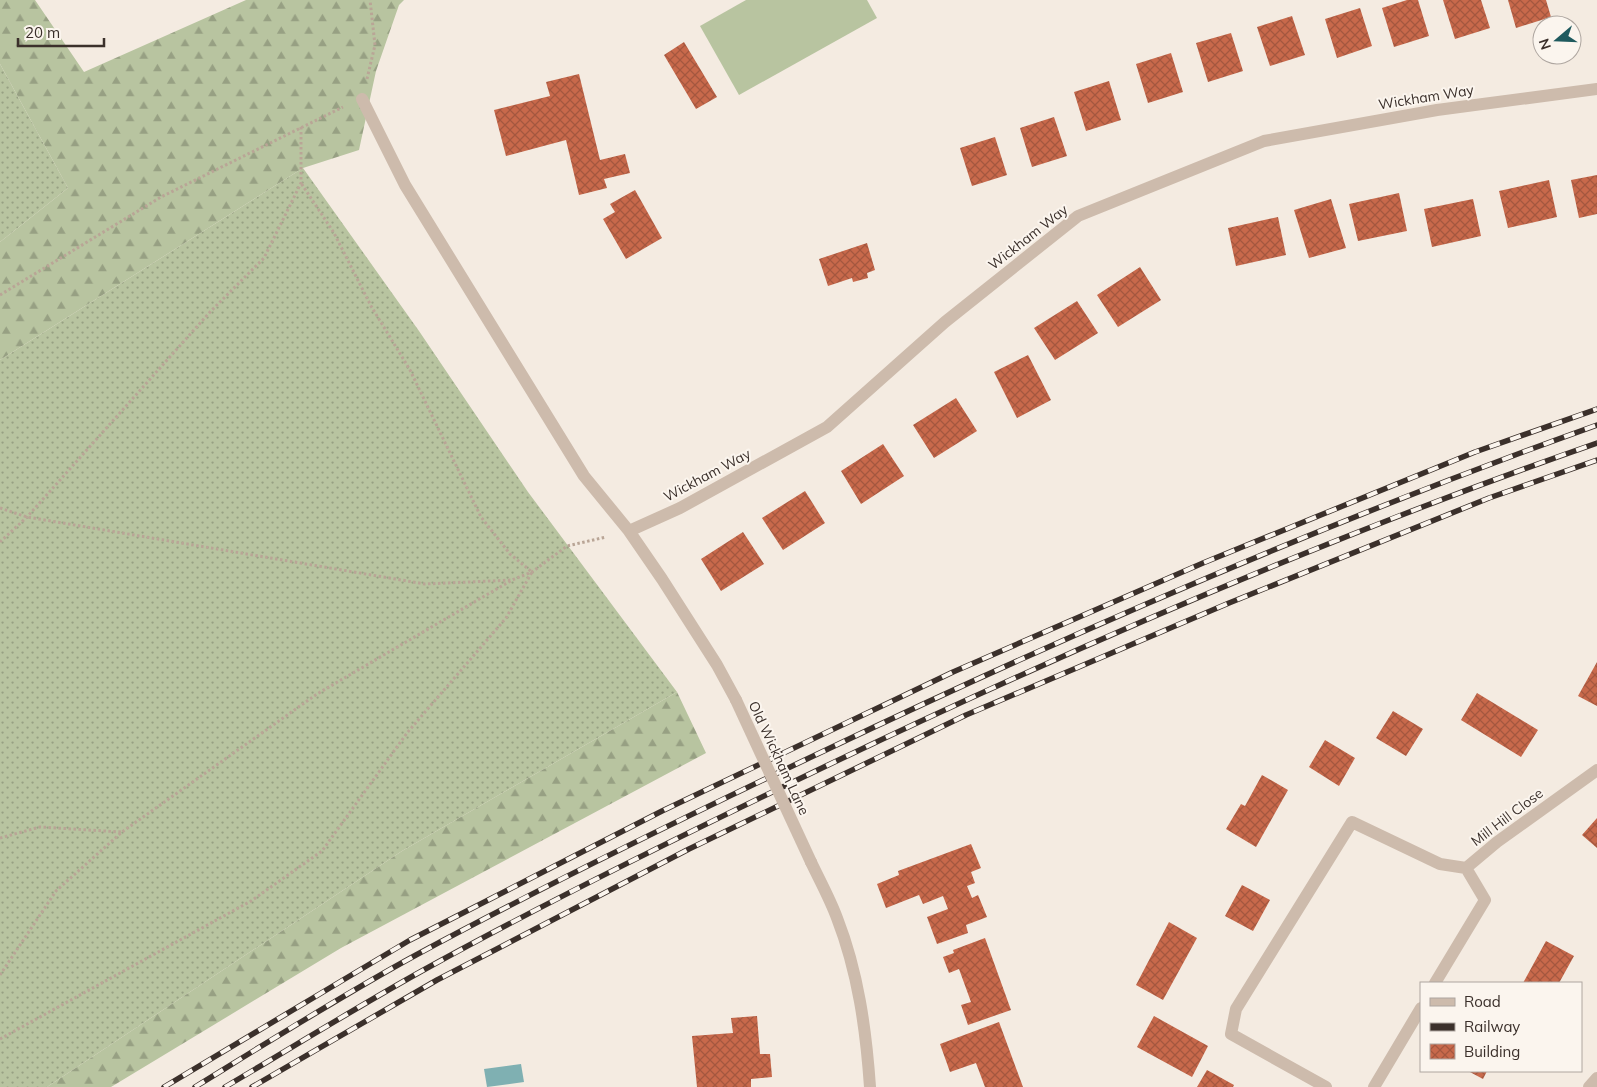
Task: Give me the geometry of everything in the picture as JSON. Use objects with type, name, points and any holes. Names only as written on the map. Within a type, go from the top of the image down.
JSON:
[{"type":"street","name":"Wickham Way","points":[[629,531],[680,508],[827,427],[945,322],[1078,216],[1264,141],[1437,110],[1597,89]]},
{"type":"street","name":"Old Wickham Lane","points":[[362,99],[405,185],[584,476],[629,531],[712,657],[736,700],[837,917],[854,968],[866,1033],[870,1087]]},
{"type":"street","name":"Mill Hill Close","points":[[1466,868],[1496,842],[1597,770]]},
{"type":"street","points":[[1326,1087],[1231,1034],[1236,1009],[1352,822],[1440,864],[1466,868],[1484,900],[1437,982]]},
{"type":"street","points":[[1374,1087],[1420,1010]]},
{"type":"street","points":[[1589,1087],[1597,1078]]},
{"type":"path","points":[[0,295],[161,197],[301,127],[362,99],[375,46],[370,0]]},
{"type":"path","points":[[0,542],[27,517],[210,312],[264,258],[301,183],[301,127]]},
{"type":"path","points":[[301,183],[334,233],[371,306],[410,370],[481,517],[510,554],[532,572]]},
{"type":"path","points":[[0,508],[27,517],[425,584],[512,580]]},
{"type":"path","points":[[0,976],[56,891],[122,832],[317,694],[512,580],[532,572],[567,546],[629,531]]},
{"type":"path","points":[[0,1039],[251,901],[322,851],[407,734],[506,618],[532,572]]},
{"type":"path","points":[[0,838],[40,827],[122,832]]},
{"type":"green space","points":[[0,0],[35,0],[84,72],[246,0],[404,0],[399,5],[376,71],[359,150],[303,168],[0,360],[0,242],[68,188],[0,64]]},
{"type":"green space","points":[[746,0],[867,0],[877,18],[739,95],[700,26]]},
{"type":"green space","points":[[0,64],[68,188],[0,242]]},
{"type":"green space","points":[[303,168],[419,331],[528,492],[677,692],[402,851],[47,1087],[0,1087],[0,360]]},
{"type":"green space","points":[[677,692],[706,753],[341,948],[111,1087],[47,1087],[402,851]]},
{"type":"water","points":[[521,1064],[524,1082],[487,1087],[484,1069]]},
{"type":"building","points":[[1407,0],[1418,0],[1429,36],[1394,47],[1382,8]]},
{"type":"building","points":[[1443,0],[1481,0],[1490,28],[1455,39]]},
{"type":"building","points":[[1508,0],[1546,0],[1550,15],[1532,15],[1532,23],[1516,28]]},
{"type":"building","points":[[1360,8],[1372,46],[1337,58],[1325,19]]},
{"type":"building","points":[[1292,16],[1305,55],[1270,66],[1257,27]]},
{"type":"building","points":[[1231,33],[1243,71],[1208,82],[1196,43]]},
{"type":"building","points":[[684,42],[717,97],[696,109],[664,55]]},
{"type":"building","points":[[1171,53],[1183,92],[1148,103],[1136,64]]},
{"type":"building","points":[[579,74],[600,160],[625,154],[630,173],[604,179],[607,188],[579,195],[566,140],[506,156],[494,110],[550,96],[546,82]]},
{"type":"building","points":[[1109,81],[1121,120],[1086,131],[1074,92]]},
{"type":"building","points":[[1054,117],[1067,156],[1032,167],[1020,128]]},
{"type":"building","points":[[995,137],[1007,175],[972,186],[960,148]]},
{"type":"building","points":[[1597,175],[1597,214],[1579,218],[1571,180]]},
{"type":"building","points":[[1549,180],[1557,217],[1508,228],[1499,191]]},
{"type":"building","points":[[635,190],[662,238],[626,259],[603,219],[615,212],[610,204]]},
{"type":"building","points":[[1399,193],[1407,231],[1358,241],[1349,204]]},
{"type":"building","points":[[1331,199],[1346,248],[1309,258],[1294,210]]},
{"type":"building","points":[[1473,199],[1481,236],[1432,247],[1424,209]]},
{"type":"building","points":[[1278,217],[1286,255],[1236,266],[1228,228]]},
{"type":"building","points":[[867,243],[875,270],[867,273],[868,278],[853,282],[852,278],[828,286],[819,259]]},
{"type":"building","points":[[1140,267],[1161,300],[1118,327],[1097,295]]},
{"type":"building","points":[[1077,301],[1098,333],[1055,360],[1034,328]]},
{"type":"building","points":[[1028,355],[1051,400],[1017,418],[994,372]]},
{"type":"building","points":[[956,398],[977,431],[934,458],[913,425]]},
{"type":"building","points":[[883,444],[904,476],[861,504],[841,471]]},
{"type":"building","points":[[805,491],[825,523],[783,550],[762,518]]},
{"type":"building","points":[[743,532],[764,564],[721,591],[701,559]]},
{"type":"building","points":[[1597,662],[1597,706],[1578,696]]},
{"type":"building","points":[[1477,693],[1538,730],[1521,757],[1461,720]]},
{"type":"building","points":[[1393,711],[1423,729],[1406,756],[1376,738]]},
{"type":"building","points":[[1325,740],[1355,758],[1339,786],[1309,767]]},
{"type":"building","points":[[1262,775],[1288,790],[1256,847],[1226,829],[1241,804],[1245,806]]},
{"type":"building","points":[[1597,818],[1597,848],[1582,835]]},
{"type":"building","points":[[971,844],[981,868],[971,872],[975,883],[967,886],[972,898],[978,895],[987,917],[966,925],[968,933],[937,944],[927,917],[948,909],[943,896],[923,904],[919,895],[886,908],[877,884],[899,875],[898,871]]},
{"type":"building","points":[[1242,885],[1270,900],[1253,931],[1225,916]]},
{"type":"building","points":[[1169,922],[1197,938],[1163,1000],[1136,985]]},
{"type":"building","points":[[985,938],[1011,1010],[968,1025],[961,1005],[971,1002],[959,969],[949,973],[943,957],[954,953],[953,950]]},
{"type":"building","points":[[1546,941],[1574,956],[1560,982],[1524,982]]},
{"type":"building","points":[[757,1016],[760,1054],[770,1054],[772,1077],[751,1079],[751,1087],[697,1087],[692,1036],[733,1033],[731,1018]]},
{"type":"building","points":[[1154,1016],[1208,1046],[1192,1077],[1137,1047]]},
{"type":"building","points":[[999,1022],[1023,1087],[985,1087],[976,1063],[950,1072],[940,1044]]},
{"type":"building","points":[[1207,1070],[1234,1085],[1233,1087],[1197,1087]]},
{"type":"building","points":[[1470,1072],[1486,1072],[1483,1079]]},
{"type":"railway","points":[[164,1087],[410,940],[662,811],[953,672],[1203,563],[1475,452],[1597,409]]},
{"type":"railway","points":[[195,1087],[332,1003],[416,955],[518,901],[620,849],[922,704],[1208,577],[1402,498],[1597,425]]},
{"type":"railway","points":[[225,1087],[403,981],[526,915],[675,840],[919,722],[1014,678],[1303,554],[1400,515],[1597,443]]},
{"type":"railway","points":[[252,1087],[437,980],[689,849],[966,715],[1229,603],[1489,498],[1597,460]]}]
